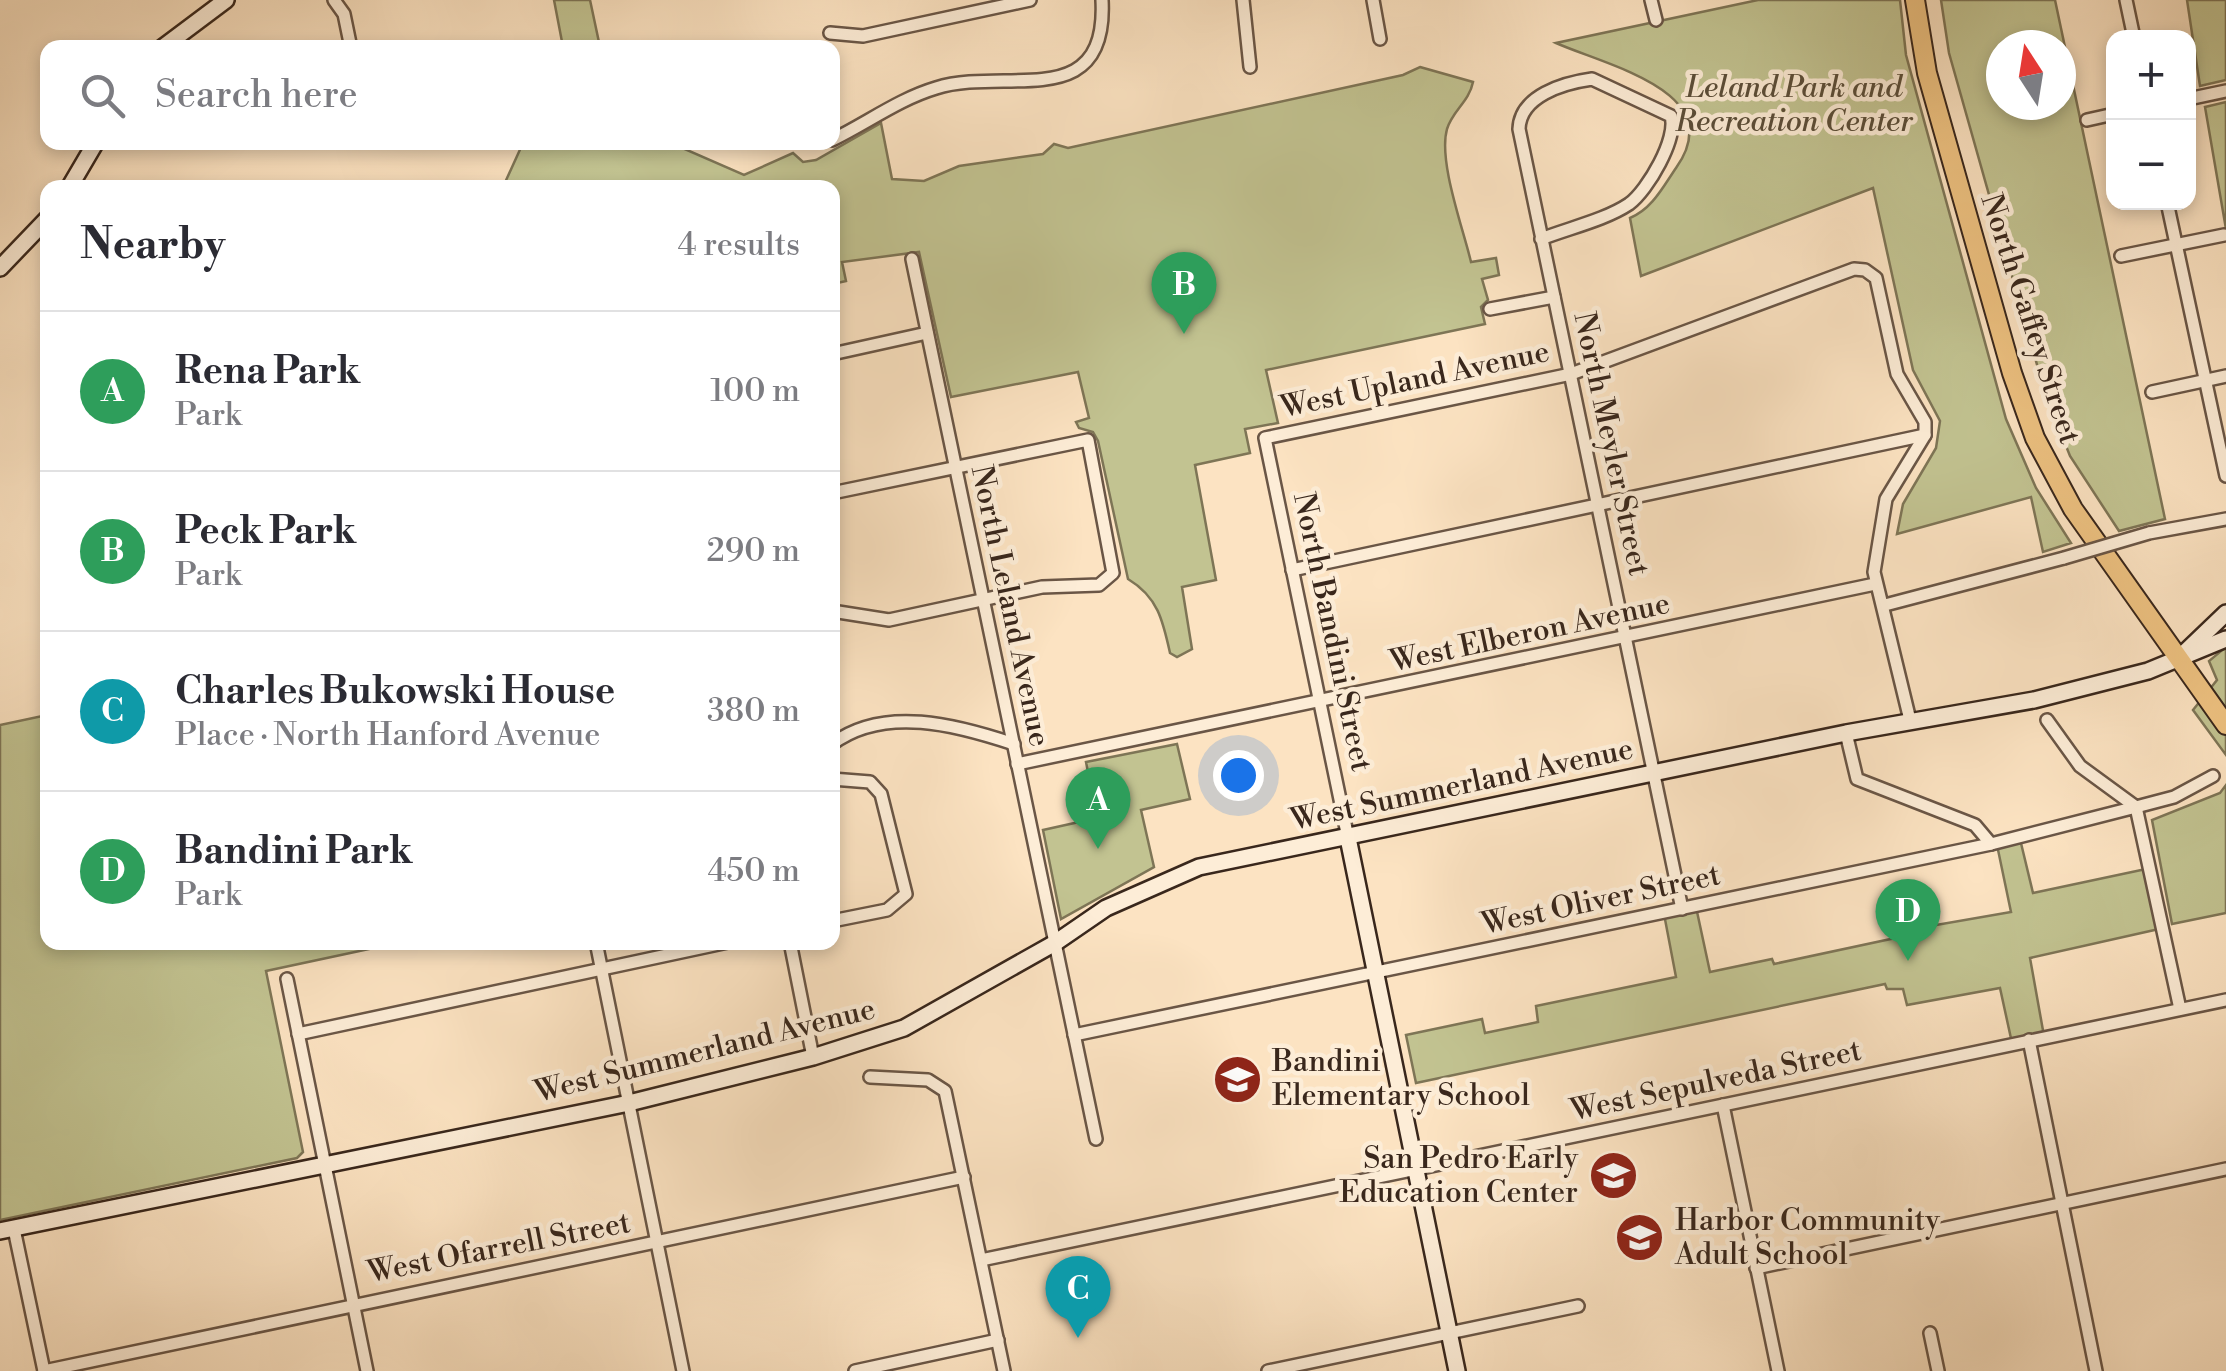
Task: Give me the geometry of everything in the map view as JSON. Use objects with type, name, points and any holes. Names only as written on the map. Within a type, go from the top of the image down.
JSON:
[{"type":"main road","points":[[173,40],[226,0]]},
{"type":"main road","name":"North Gaffey Street","points":[[1914,0],[1925,64],[2030,428],[2073,509],[2226,726]]},
{"type":"main road","points":[[74,180],[91,150]]},
{"type":"main road","points":[[0,268],[40,226]]},
{"type":"main road","points":[[2180,658],[2226,613]]},
{"type":"main road","name":"West Summerland Avenue","points":[[7,1230],[629,1104],[813,1057],[904,1028],[1055,943],[1106,908],[1171,876],[1846,733],[2034,700],[2148,671],[2226,640]]},
{"type":"main road","name":"North Bandini Street","points":[[1348,838],[1456,1371]]},
{"type":"street","points":[[334,0],[344,14],[349,40]]},
{"type":"street","points":[[830,33],[863,36],[1030,0]]},
{"type":"street","points":[[840,136],[938,86],[972,81],[1054,80],[1086,65],[1103,30],[1102,0]]},
{"type":"street","points":[[1243,0],[1250,66]]},
{"type":"street","points":[[1373,0],[1380,39]]},
{"type":"street","points":[[1652,0],[1656,20]]},
{"type":"street","points":[[2126,0],[2132,30]]},
{"type":"street","name":"North Meyler Street","points":[[1542,239],[1628,204],[1674,134],[1671,116],[1592,79],[1532,100],[1523,108],[1519,128],[1554,297],[1570,374],[1599,506],[1682,909]]},
{"type":"street","points":[[2196,97],[2222,92]]},
{"type":"street","points":[[2087,120],[2106,116]]},
{"type":"street","points":[[2168,210],[2226,476]]},
{"type":"street","points":[[2121,256],[2224,235]]},
{"type":"street","name":"North Leland Avenue","points":[[912,260],[1096,1139]]},
{"type":"street","name":"West Upland Avenue","points":[[1270,436],[1570,374],[1837,272],[1866,270],[1876,278],[1897,374],[1925,422],[1925,435]]},
{"type":"street","points":[[1490,308],[1554,297]]},
{"type":"street","points":[[840,352],[927,333]]},
{"type":"street","points":[[2152,392],[2226,376]]},
{"type":"street","points":[[1292,570],[1925,435]]},
{"type":"street","points":[[1910,720],[1885,605],[1876,584],[1886,499],[1925,435]]},
{"type":"street","name":"North Bandini Street","points":[[1270,436],[1264,444],[1348,838]]},
{"type":"street","points":[[840,491],[1088,440],[1113,574],[1099,585],[1042,587],[889,620],[840,612]]},
{"type":"street","points":[[1885,605],[2149,534],[2226,519]]},
{"type":"street","name":"West Elberon Avenue","points":[[1017,764],[1876,584]]},
{"type":"street","points":[[2047,720],[2080,766],[2136,807],[2180,1009]]},
{"type":"street","points":[[840,739],[868,723],[891,721],[986,735],[1014,744]]},
{"type":"street","points":[[1846,733],[1857,779],[1975,825],[1991,844]]},
{"type":"street","points":[[2136,807],[2174,797],[2213,776]]},
{"type":"street","points":[[840,779],[870,782],[881,794],[906,894],[887,910],[840,919]]},
{"type":"street","name":"West Oliver Street","points":[[1074,1035],[1991,844],[2136,807]]},
{"type":"street","points":[[598,950],[684,1371]]},
{"type":"street","points":[[298,1034],[691,950]]},
{"type":"street","points":[[792,950],[813,1057]]},
{"type":"street","points":[[287,979],[367,1371]]},
{"type":"street","name":"West Sepulveda Street","points":[[980,1260],[2226,1000]]},
{"type":"street","points":[[2029,1040],[2096,1371]]},
{"type":"street","points":[[870,1077],[928,1080],[945,1092],[1004,1371]]},
{"type":"street","points":[[1723,1105],[1778,1371]]},
{"type":"street","points":[[1756,1268],[2226,1169]]},
{"type":"street","name":"West Ofarrell Street","points":[[44,1371],[964,1177]]},
{"type":"street","points":[[7,1230],[44,1371]]},
{"type":"street","points":[[1268,1371],[1578,1306]]},
{"type":"street","points":[[1930,1333],[1938,1371]]},
{"type":"street","points":[[855,1371],[998,1340]]},
{"type":"green space","points":[[554,0],[590,0],[599,40],[562,40]]},
{"type":"green space","name":"Leland Park and Recreation Center","points":[[1758,0],[1900,0],[1906,55],[2006,419],[2036,488],[2071,543],[2043,552],[2031,497],[1897,534],[1903,504],[1936,448],[1940,421],[1913,370],[1873,188],[1641,276],[1630,218],[1651,203],[1676,168],[1688,142],[1687,120],[1675,101],[1656,86],[1556,43]]},
{"type":"green space","name":"Leland Park and Recreation Center","points":[[1941,0],[2055,0],[2061,30],[1986,30],[1986,120],[2076,120],[2076,99],[2165,519],[2119,531],[2070,456],[2045,393],[1949,53]]},
{"type":"green space","points":[[2187,0],[2226,0],[2226,80],[2200,86],[2196,30],[2192,30]]},
{"type":"green space","points":[[1420,67],[1473,82],[1447,129],[1445,143],[1453,195],[1471,262],[1496,258],[1499,275],[1482,279],[1488,300],[1481,307],[1485,324],[1266,370],[1278,423],[1245,429],[1250,453],[1195,465],[1216,580],[1182,587],[1192,649],[1177,657],[1170,653],[1153,602],[1128,579],[1098,441],[1093,432],[1079,428],[1076,422],[1089,418],[1078,372],[951,397],[919,252],[842,262],[846,281],[840,282],[840,180],[506,180],[520,150],[687,150],[744,175],[793,153],[803,162],[816,160],[840,150],[840,146],[881,123],[892,179],[924,181],[959,166],[1043,154],[1054,144],[1068,148],[1403,75]]},
{"type":"green space","points":[[2226,102],[2226,229],[2205,107]]},
{"type":"green space","points":[[2226,647],[2226,755],[2193,710],[2217,680],[2209,661]]},
{"type":"green space","points":[[40,716],[40,950],[364,950],[266,971],[303,1152],[297,1158],[0,1220],[0,725]]},
{"type":"green space","points":[[1177,744],[1190,799],[1141,810],[1154,867],[1061,919],[1043,830],[1097,818],[1086,762]]},
{"type":"green space","points":[[2226,785],[2226,913],[2172,924],[2152,820],[2220,793]]},
{"type":"green space","points":[[2020,839],[2033,893],[2146,869],[2159,929],[2030,958],[2044,1036],[2012,1043],[2000,988],[1907,1005],[1903,989],[1887,989],[1885,984],[1416,1083],[1406,1035],[1482,1019],[1485,1033],[1538,1022],[1536,1006],[1676,977],[1664,914],[1696,907],[1710,972],[1772,959],[1774,964],[1914,934],[1913,929],[2011,912],[1997,845]]},
{"type":"place","name":"Peck Park","points":[[1184,334]]},
{"type":"place","name":"Rena Park","points":[[1098,849]]},
{"type":"place","name":"Bandini Park","points":[[1908,961]]},
{"type":"place","name":"Bandini Elementary School","points":[[1237,1079]]},
{"type":"place","name":"San Pedro Early Education Center","points":[[1613,1176]]},
{"type":"place","name":"Harbor Community Adult School","points":[[1640,1238]]},
{"type":"place","name":"Charles Bukowski House","points":[[1078,1338]]}]
